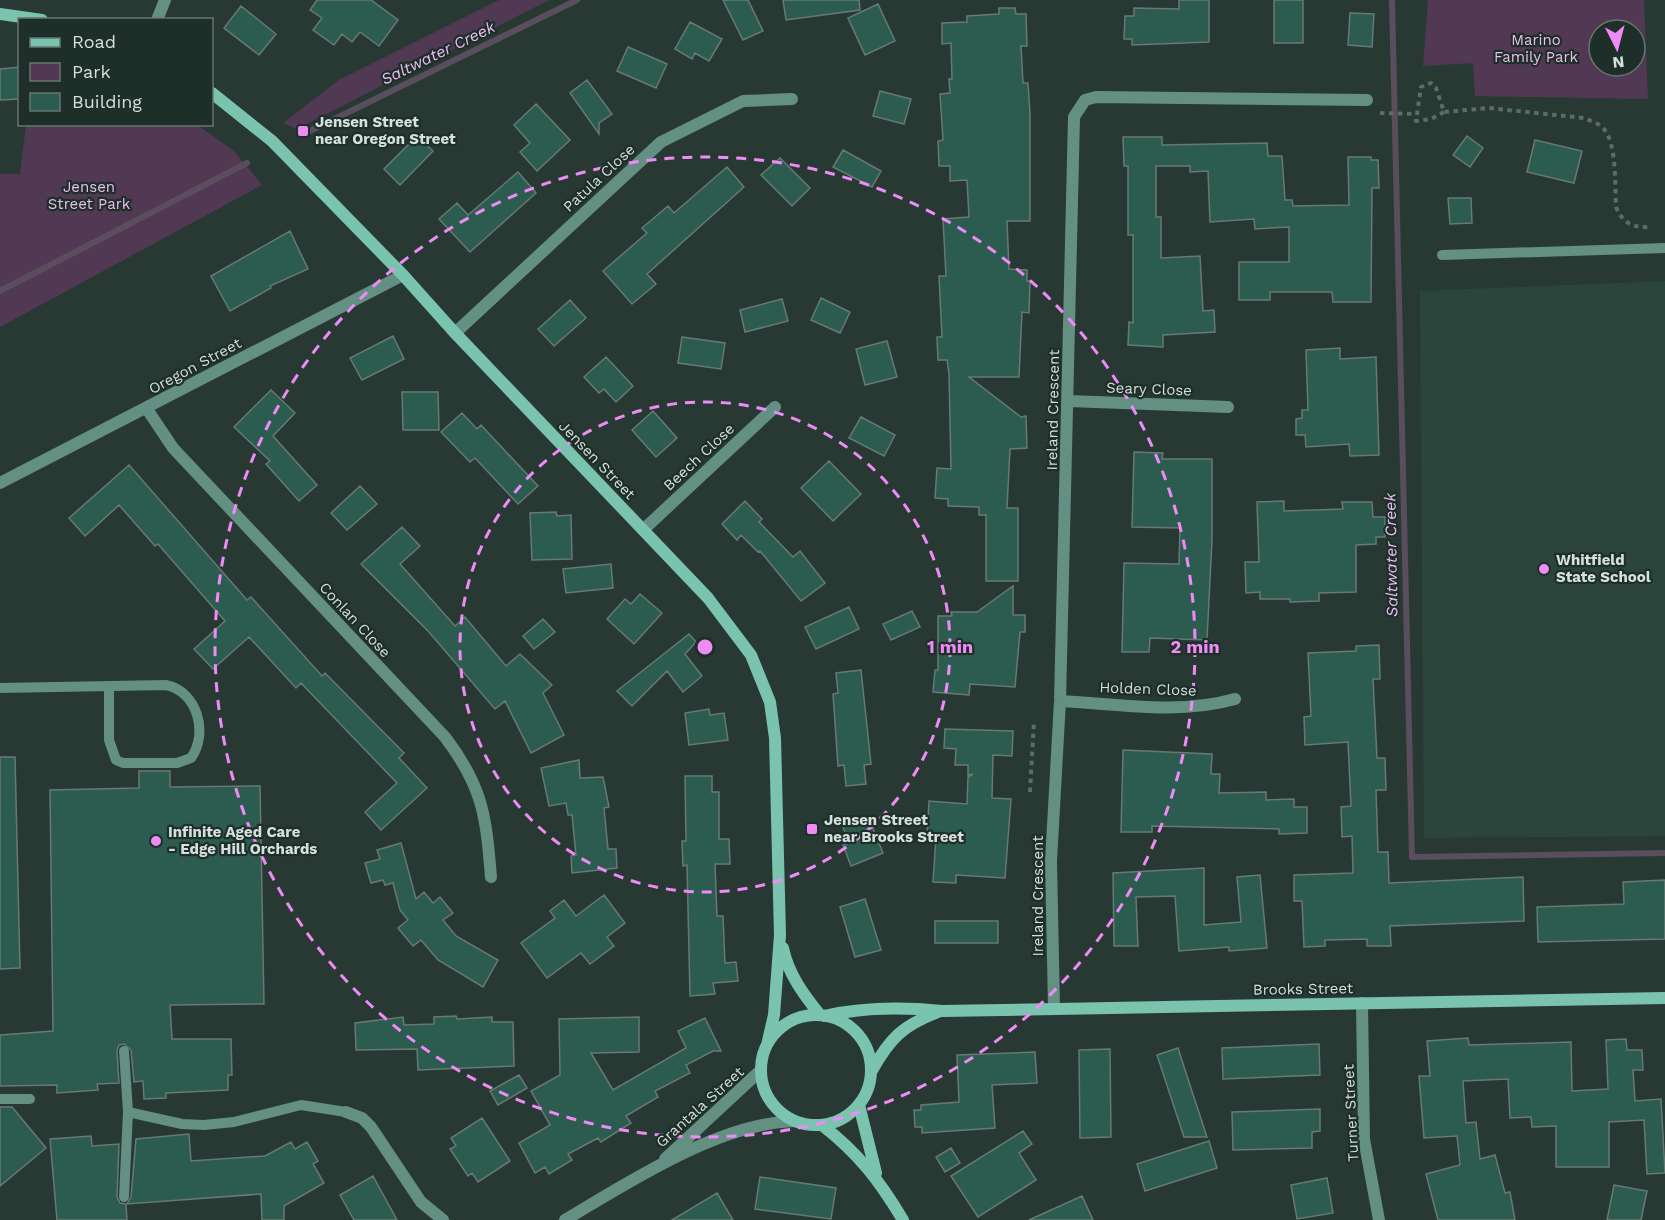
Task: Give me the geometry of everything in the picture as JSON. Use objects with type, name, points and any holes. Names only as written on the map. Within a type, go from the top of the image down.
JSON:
[{"type":"street","points":[[158,18],[165,0]]},
{"type":"street","points":[[0,14],[28,18]]},
{"type":"street","name":"Jensen Street","points":[[213,94],[272,141],[403,275],[725,618],[751,655],[765,686],[775,738],[780,935],[774,1015],[766,1045]]},
{"type":"street","name":"Ireland Crescent","points":[[1054,1008],[1051,861],[1060,701],[1069,401],[1071,129],[1074,117],[1085,100],[1096,97],[1367,100]]},
{"type":"street","name":"Patula Close","points":[[455,333],[662,142],[743,101],[792,99]]},
{"type":"street","name":"Oregon Street","points":[[0,483],[403,275]]},
{"type":"street","name":"Seary Close","points":[[1069,401],[1228,407]]},
{"type":"street","name":"Beech Close","points":[[643,530],[775,407]]},
{"type":"street","name":"Conlan Close","points":[[147,409],[173,448],[445,737],[464,762],[475,782],[483,807],[491,877]]},
{"type":"street","name":"Holden Close","points":[[1060,701],[1189,707],[1212,705],[1235,699]]},
{"type":"street","name":"Jensen Street","points":[[780,935],[786,962],[822,1016]]},
{"type":"street","name":"Brooks Street","points":[[822,1016],[849,1010],[897,1006],[942,1011],[1665,998]]},
{"type":"street","name":"Turner Street","points":[[1362,1003],[1364,1139],[1379,1220]]},
{"type":"street","name":"Brooks Street","points":[[871,1072],[890,1040],[900,1031],[914,1021],[942,1011]]},
{"type":"street","points":[[822,1016],[842,1021],[866,1046],[871,1072],[868,1089],[860,1104],[838,1120],[822,1125],[795,1121],[779,1112],[767,1097],[760,1071],[766,1045],[785,1025],[801,1017],[822,1016]]},
{"type":"street","name":"Grantala Street","points":[[660,1164],[760,1071]]},
{"type":"street","points":[[860,1104],[868,1146],[878,1179]]},
{"type":"street","points":[[346,1112],[362,1118],[371,1127],[421,1202],[442,1220]]},
{"type":"street","name":"Grantala Street","points":[[566,1220],[660,1164],[760,1125],[795,1121]]},
{"type":"street","points":[[822,1125],[855,1151],[878,1179],[903,1220]]},
{"type":"street","points":[[421,1202],[426,1220]]},
{"type":"lane","points":[[1442,255],[1665,248]]},
{"type":"lane","points":[[0,688],[109,686],[166,685],[184,692],[193,702],[197,716],[197,746],[191,758],[177,763],[126,764],[116,760],[110,747],[109,686]]},
{"type":"lane","points":[[124,1051],[128,1112],[124,1197]]},
{"type":"lane","points":[[0,1099],[30,1099]]},
{"type":"lane","points":[[128,1112],[182,1124],[204,1125],[234,1122],[301,1105],[346,1112]]},
{"type":"path","points":[[1444,112],[1436,88],[1431,83],[1421,87],[1414,113],[1416,121],[1431,119],[1444,112],[1489,108],[1584,118],[1598,123],[1605,130],[1612,145],[1616,207],[1619,215],[1633,226],[1651,227]]},
{"type":"path","points":[[1382,113],[1414,113]]},
{"type":"path","points":[[1030,792],[1034,720]]},
{"type":"shaded area","name":"Whitfield State School","points":[[1665,281],[1665,836],[1424,838],[1420,291]]},
{"type":"green space","points":[[499,0],[549,0],[297,129],[283,123],[339,80]]},
{"type":"green space","name":"Marino Family Park","points":[[1428,0],[1644,0],[1645,18],[1587,18],[1587,78],[1647,78],[1647,74],[1648,99],[1475,96],[1473,63],[1423,66]]},
{"type":"green space","name":"Jensen Street Park","points":[[26,126],[199,126],[234,151],[262,185],[0,327],[0,174],[20,174]]},
{"type":"building","points":[[317,0],[371,0],[398,20],[379,46],[360,32],[352,42],[342,34],[334,45],[313,30],[322,18],[310,10]]},
{"type":"building","points":[[723,0],[748,0],[763,31],[743,40]]},
{"type":"building","points":[[783,0],[859,0],[860,10],[786,20]]},
{"type":"building","points":[[1179,0],[1209,0],[1209,42],[1132,45],[1132,39],[1124,39],[1125,16],[1134,16],[1134,8],[1179,9]]},
{"type":"building","points":[[1274,0],[1303,0],[1303,43],[1274,43]]},
{"type":"building","points":[[878,4],[895,41],[865,55],[848,18]]},
{"type":"building","points":[[241,6],[276,34],[259,55],[224,28]]},
{"type":"building","points":[[999,8],[1015,8],[1016,14],[1026,14],[1027,46],[1021,46],[1023,83],[1028,83],[1030,113],[1030,221],[1007,221],[1009,269],[1027,270],[1027,281],[1030,281],[1029,313],[1022,312],[1019,377],[969,377],[1021,417],[1026,416],[1027,448],[1010,449],[1007,508],[1018,508],[1018,581],[986,581],[986,515],[979,515],[979,507],[948,506],[948,499],[935,498],[937,468],[951,469],[949,374],[947,360],[938,360],[937,337],[942,337],[939,276],[946,276],[943,219],[969,217],[967,180],[950,181],[950,166],[939,166],[938,141],[943,140],[940,94],[950,93],[949,79],[952,79],[951,43],[942,44],[942,23],[967,22],[967,16],[999,14]]},
{"type":"building","points":[[1350,13],[1374,14],[1372,47],[1348,45]]},
{"type":"building","points":[[690,22],[722,39],[709,61],[695,53],[692,59],[675,49]]},
{"type":"building","points":[[628,47],[667,64],[656,88],[617,71]]},
{"type":"building","points":[[18,67],[18,99],[0,100],[0,69]]},
{"type":"building","points":[[587,80],[612,114],[599,123],[599,134],[570,93]]},
{"type":"building","points":[[880,91],[911,99],[904,124],[873,116]]},
{"type":"building","points":[[536,104],[570,140],[537,171],[520,152],[530,143],[514,125]]},
{"type":"building","points":[[417,136],[433,151],[400,185],[384,169]]},
{"type":"building","points":[[1467,136],[1483,148],[1470,167],[1453,155]]},
{"type":"building","points":[[1123,137],[1162,137],[1162,145],[1267,143],[1268,156],[1282,156],[1285,200],[1292,200],[1293,206],[1349,205],[1348,157],[1371,157],[1371,160],[1378,160],[1379,188],[1372,188],[1371,302],[1333,302],[1332,292],[1270,292],[1270,300],[1239,300],[1239,262],[1289,262],[1289,227],[1255,229],[1254,219],[1210,222],[1208,171],[1190,172],[1190,166],[1156,166],[1156,217],[1161,217],[1161,258],[1200,256],[1203,311],[1214,310],[1215,332],[1163,335],[1163,347],[1128,345],[1129,322],[1133,323],[1133,235],[1128,235],[1128,166],[1124,166]]},
{"type":"building","points":[[1535,140],[1582,151],[1574,183],[1527,172]]},
{"type":"building","points":[[843,150],[881,171],[872,187],[833,167]]},
{"type":"building","points":[[780,158],[810,188],[792,206],[761,175]]},
{"type":"building","points":[[727,167],[744,187],[647,274],[656,284],[632,304],[603,271],[647,233],[642,228],[668,206],[674,213]]},
{"type":"building","points":[[518,172],[536,193],[470,252],[439,219],[457,203],[468,215]]},
{"type":"building","points":[[1448,198],[1471,198],[1472,223],[1450,224]]},
{"type":"building","points":[[290,231],[308,269],[270,286],[271,288],[230,311],[211,276]]},
{"type":"building","points":[[821,298],[850,312],[840,333],[811,320]]},
{"type":"building","points":[[782,299],[788,321],[745,332],[740,310]]},
{"type":"building","points":[[570,300],[586,318],[554,346],[538,329]]},
{"type":"building","points":[[393,336],[404,359],[362,380],[350,358]]},
{"type":"building","points":[[682,337],[725,343],[721,369],[678,363]]},
{"type":"building","points":[[887,341],[897,377],[865,385],[856,349]]},
{"type":"building","points":[[1340,348],[1340,359],[1376,357],[1379,455],[1350,456],[1349,444],[1306,447],[1305,435],[1296,435],[1296,419],[1302,418],[1302,410],[1308,410],[1306,350]]},
{"type":"building","points":[[606,357],[633,386],[616,402],[604,389],[599,393],[584,377]]},
{"type":"building","points":[[271,390],[295,413],[273,436],[317,485],[299,501],[266,464],[270,461],[234,427]]},
{"type":"building","points":[[402,392],[438,392],[439,430],[403,430]]},
{"type":"building","points":[[653,411],[677,438],[656,457],[632,430]]},
{"type":"building","points":[[462,413],[477,429],[481,425],[538,486],[518,504],[475,458],[470,462],[441,432]]},
{"type":"building","points":[[861,417],[895,435],[884,456],[849,438]]},
{"type":"building","points":[[1134,452],[1163,453],[1162,459],[1212,459],[1212,539],[1207,640],[1150,638],[1149,652],[1122,652],[1124,563],[1179,564],[1180,528],[1132,527]]},
{"type":"building","points":[[829,461],[861,494],[833,521],[801,488]]},
{"type":"building","points":[[129,465],[247,600],[251,597],[322,676],[325,673],[404,753],[399,758],[427,788],[381,830],[365,812],[397,783],[301,683],[296,688],[249,637],[213,669],[194,649],[225,621],[158,544],[155,546],[119,505],[85,536],[69,518]]},
{"type":"building","points":[[360,486],[377,504],[347,530],[331,513]]},
{"type":"building","points":[[745,501],[762,519],[759,522],[793,557],[800,551],[825,583],[801,601],[760,551],[758,552],[741,535],[737,540],[722,524]]},
{"type":"building","points":[[1284,501],[1284,511],[1343,509],[1342,502],[1372,502],[1373,517],[1385,517],[1385,537],[1376,537],[1376,544],[1356,545],[1356,592],[1319,593],[1319,601],[1290,602],[1290,599],[1260,599],[1260,592],[1246,593],[1245,562],[1259,562],[1257,502]]},
{"type":"building","points":[[556,512],[557,516],[571,515],[572,559],[532,560],[530,513]]},
{"type":"building","points":[[402,527],[420,546],[400,564],[455,626],[465,617],[506,666],[520,654],[552,685],[543,693],[564,735],[531,753],[505,701],[495,709],[428,631],[361,564]]},
{"type":"building","points":[[611,564],[613,588],[566,593],[563,569]]},
{"type":"building","points":[[1013,586],[1013,615],[1025,615],[1025,632],[1020,632],[1015,687],[970,684],[969,695],[933,692],[935,670],[938,670],[938,616],[952,616],[951,612],[977,612]]},
{"type":"building","points":[[640,594],[662,613],[634,644],[607,619],[625,599],[631,604]]},
{"type":"building","points":[[849,607],[859,629],[816,649],[805,627]]},
{"type":"building","points":[[912,611],[920,627],[891,640],[883,624]]},
{"type":"building","points":[[543,619],[555,632],[534,649],[523,636]]},
{"type":"building","points":[[689,634],[696,642],[685,654],[702,676],[683,692],[667,671],[632,706],[617,691]]},
{"type":"building","points":[[1379,645],[1380,679],[1373,679],[1377,758],[1385,758],[1386,790],[1376,790],[1378,852],[1388,852],[1389,883],[1523,877],[1524,921],[1390,926],[1391,946],[1367,946],[1367,939],[1325,940],[1325,946],[1304,947],[1302,901],[1294,901],[1294,875],[1353,873],[1352,836],[1342,837],[1341,807],[1351,806],[1348,742],[1305,745],[1304,717],[1311,716],[1308,653],[1356,651],[1356,646]]},
{"type":"building","points":[[861,670],[871,764],[864,765],[866,784],[846,786],[844,765],[838,766],[833,694],[838,693],[836,673]]},
{"type":"building","points":[[709,709],[710,715],[724,713],[728,740],[689,745],[685,713]]},
{"type":"building","points":[[945,729],[1013,731],[1012,756],[993,755],[992,798],[1011,799],[1005,878],[956,875],[956,883],[933,882],[936,838],[927,837],[929,801],[967,804],[968,777],[973,774],[968,775],[968,765],[955,765],[956,749],[944,748]]},
{"type":"building","points":[[1123,750],[1212,754],[1211,774],[1220,774],[1219,793],[1266,792],[1266,800],[1294,799],[1294,807],[1307,807],[1307,833],[1279,834],[1279,829],[1152,826],[1152,832],[1121,832]]},
{"type":"building","points":[[0,757],[15,757],[20,968],[0,969]]},
{"type":"building","points":[[579,760],[580,778],[603,777],[609,807],[604,808],[608,849],[616,849],[617,868],[572,873],[571,856],[576,855],[572,815],[568,815],[566,803],[549,806],[541,768]]},
{"type":"building","name":"Infinite Aged Care - Edge Hill Orchards","points":[[139,771],[170,771],[170,787],[260,786],[264,1004],[170,1005],[172,1039],[231,1039],[232,1075],[228,1075],[228,1090],[166,1093],[166,1098],[144,1099],[143,1081],[134,1082],[131,1050],[124,1044],[119,1045],[117,1051],[119,1083],[97,1084],[98,1090],[57,1093],[57,1085],[0,1086],[0,1035],[53,1031],[50,790],[139,788]]},
{"type":"building","points":[[685,776],[712,776],[712,792],[719,792],[719,839],[729,839],[730,864],[715,864],[717,916],[723,916],[725,963],[736,962],[738,981],[713,983],[715,994],[690,996],[687,865],[683,866],[682,841],[686,841]]},
{"type":"building","points":[[868,816],[883,853],[851,866],[843,845],[849,843],[843,827]]},
{"type":"building","points":[[401,843],[416,899],[424,892],[433,903],[440,897],[453,913],[443,920],[456,936],[498,960],[483,987],[438,960],[421,940],[413,946],[398,928],[408,920],[400,910],[393,883],[385,885],[383,880],[371,883],[365,863],[380,859],[377,850]]},
{"type":"building","points":[[1204,868],[1204,925],[1241,922],[1237,877],[1260,875],[1267,948],[1229,951],[1229,947],[1179,951],[1175,896],[1136,897],[1138,946],[1114,946],[1113,873]]},
{"type":"building","points":[[1665,880],[1665,939],[1538,942],[1537,907],[1624,904],[1623,882]]},
{"type":"building","points":[[604,895],[625,923],[607,937],[614,946],[590,964],[581,953],[547,978],[521,943],[555,918],[550,911],[564,900],[576,916]]},
{"type":"building","points":[[865,899],[881,950],[855,957],[840,907]]},
{"type":"building","points":[[935,921],[998,921],[998,943],[935,943]]},
{"type":"building","points":[[456,1016],[457,1019],[492,1017],[492,1022],[513,1022],[514,1066],[418,1070],[417,1049],[356,1050],[355,1023],[403,1017],[404,1025],[434,1024],[434,1017]]},
{"type":"building","points":[[639,1017],[639,1052],[591,1053],[613,1090],[686,1048],[678,1031],[705,1018],[721,1051],[713,1051],[686,1065],[690,1073],[655,1091],[658,1097],[626,1116],[631,1123],[601,1142],[598,1138],[568,1154],[572,1160],[549,1174],[545,1167],[535,1173],[519,1143],[550,1125],[531,1091],[560,1075],[559,1019]]},
{"type":"building","points":[[1468,1038],[1469,1045],[1571,1042],[1572,1091],[1608,1089],[1606,1040],[1626,1039],[1627,1050],[1642,1050],[1643,1070],[1633,1070],[1635,1101],[1661,1099],[1665,1173],[1647,1174],[1644,1120],[1609,1122],[1609,1167],[1556,1167],[1556,1126],[1532,1127],[1531,1117],[1510,1118],[1508,1079],[1463,1081],[1466,1123],[1476,1122],[1480,1159],[1495,1155],[1505,1193],[1510,1192],[1515,1220],[1438,1220],[1426,1174],[1460,1165],[1457,1136],[1424,1138],[1419,1076],[1430,1076],[1427,1041]]},
{"type":"building","points":[[1319,1044],[1320,1075],[1223,1079],[1222,1048]]},
{"type":"building","points":[[1178,1048],[1207,1137],[1184,1137],[1157,1055]]},
{"type":"building","points":[[1110,1049],[1111,1137],[1080,1138],[1079,1050]]},
{"type":"building","points":[[1035,1052],[1037,1083],[992,1085],[995,1128],[922,1133],[922,1127],[915,1127],[914,1110],[921,1110],[921,1105],[959,1102],[957,1055]]},
{"type":"building","points":[[519,1075],[527,1088],[498,1105],[490,1091]]},
{"type":"building","points":[[0,1107],[12,1107],[46,1148],[0,1186]]},
{"type":"building","points":[[1320,1109],[1320,1131],[1312,1132],[1312,1148],[1233,1150],[1232,1112]]},
{"type":"building","points":[[482,1118],[510,1161],[478,1182],[472,1173],[468,1176],[450,1149],[456,1146],[451,1138]]},
{"type":"building","points":[[1023,1131],[1032,1144],[1019,1153],[1036,1180],[978,1217],[951,1176]]},
{"type":"building","points":[[189,1134],[191,1161],[265,1156],[291,1142],[295,1149],[307,1142],[318,1161],[313,1164],[324,1183],[284,1206],[284,1220],[262,1220],[261,1194],[127,1204],[131,1197],[136,1139]]},
{"type":"building","points":[[91,1136],[92,1146],[119,1144],[117,1197],[120,1203],[126,1204],[127,1220],[57,1220],[50,1139]]},
{"type":"building","points":[[1209,1141],[1217,1168],[1145,1191],[1137,1164]]},
{"type":"building","points":[[951,1148],[960,1163],[945,1172],[936,1157]]},
{"type":"building","points":[[373,1176],[397,1220],[354,1220],[340,1195]]},
{"type":"building","points":[[760,1177],[836,1188],[831,1219],[755,1209]]},
{"type":"building","points":[[1327,1178],[1333,1213],[1297,1219],[1291,1185]]},
{"type":"building","points":[[1614,1185],[1647,1191],[1641,1220],[1607,1220]]},
{"type":"building","points":[[717,1193],[733,1220],[672,1220]]},
{"type":"building","points":[[1082,1196],[1093,1220],[1029,1220]]},
{"type":"waterway","name":"Saltwater Creek","points":[[310,131],[577,0]]},
{"type":"waterway","name":"Saltwater Creek","points":[[1392,0],[1412,857],[1665,853]]},
{"type":"waterway","name":"Saltwater Creek","points":[[0,291],[247,163]]},
{"type":"place","name":"Jensen Street near Oregon Street","points":[[303,131]]},
{"type":"place","name":"Whitfield State School","points":[[1544,569]]},
{"type":"place","name":"Jensen Street near Brooks Street","points":[[812,829]]},
{"type":"place","name":"Infinite Aged Care - Edge Hill Orchards","points":[[156,841]]}]
